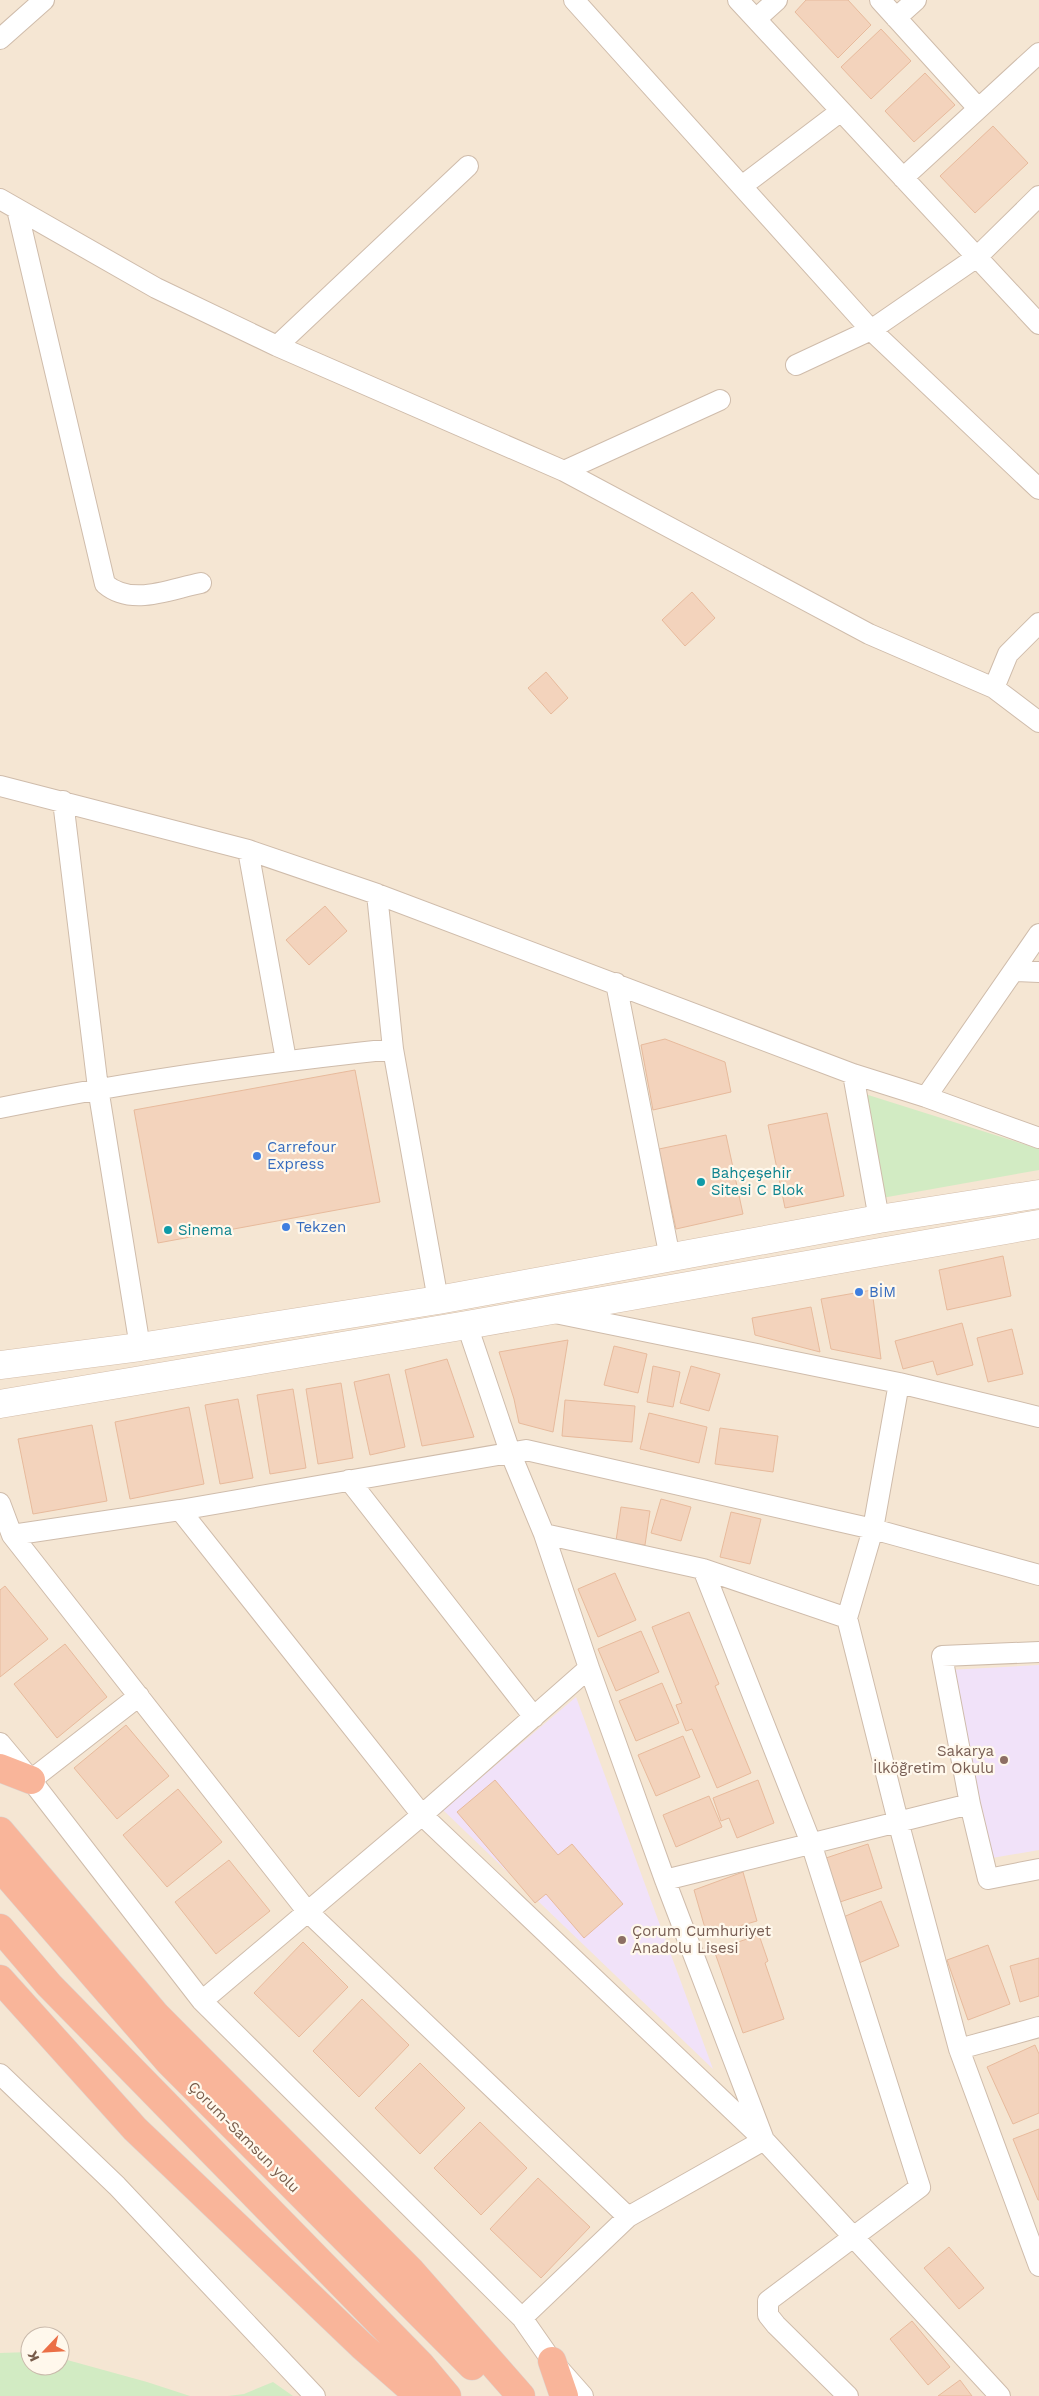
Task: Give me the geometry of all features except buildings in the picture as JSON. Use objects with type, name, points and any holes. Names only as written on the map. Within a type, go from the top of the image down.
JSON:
[{"type":"highway","points":[[0,1768],[31,1780]]},
{"type":"highway","points":[[0,1831],[156,2015],[411,2271],[521,2396]]},
{"type":"highway","name":"Çorum-Samsun yolu","points":[[0,1867],[169,2062],[501,2396]]},
{"type":"highway","points":[[0,1928],[49,1985],[421,2365],[447,2396]]},
{"type":"highway","points":[[0,1979],[134,2129],[362,2346],[419,2396]]},
{"type":"highway","points":[[552,2361],[564,2396]]},
{"type":"main road","points":[[0,1365],[140,1347],[450,1298],[879,1219],[1039,1194]]},
{"type":"main road","points":[[0,1404],[455,1327],[1039,1224]]},
{"type":"main road","points":[[450,1298],[455,1327]]},
{"type":"street","points":[[0,39],[44,0]]},
{"type":"street","points":[[574,0],[871,330],[1039,489]]},
{"type":"street","points":[[738,0],[1039,324]]},
{"type":"street","points":[[756,19],[777,0]]},
{"type":"street","points":[[880,0],[978,108]]},
{"type":"street","points":[[896,18],[916,0]]},
{"type":"street","points":[[903,178],[1039,53]]},
{"type":"street","points":[[742,186],[841,111]]},
{"type":"street","points":[[277,346],[468,166]]},
{"type":"street","points":[[796,365],[871,330],[977,257],[1039,196]]},
{"type":"street","points":[[8,204],[156,288],[277,346],[564,471],[869,634],[994,688],[1039,722]]},
{"type":"street","points":[[8,204],[105,584],[116,594],[139,596],[201,583]]},
{"type":"street","points":[[564,471],[720,400]]},
{"type":"street","points":[[994,688],[1008,654],[1039,623]]},
{"type":"street","points":[[0,786],[248,850],[377,894],[853,1074],[926,1097],[1039,1138]]},
{"type":"street","points":[[63,801],[98,1088],[140,1347]]},
{"type":"street","points":[[248,850],[286,1060]]},
{"type":"street","points":[[377,894],[393,1049],[450,1298]]},
{"type":"street","points":[[926,1097],[1039,934]]},
{"type":"street","points":[[1015,971],[1039,972]]},
{"type":"street","points":[[616,983],[670,1258]]},
{"type":"street","points":[[0,1108],[98,1088],[286,1060],[393,1049]]},
{"type":"street","points":[[853,1074],[879,1219]]},
{"type":"street","points":[[542,1311],[899,1383],[1039,1417]]},
{"type":"street","points":[[455,1327],[544,1534],[589,1668],[665,1880],[764,2140]]},
{"type":"street","points":[[899,1383],[872,1529],[847,1618],[898,1821],[959,2049],[1039,2266]]},
{"type":"street","points":[[12,1535],[180,1510],[526,1450],[872,1529],[1039,1575]]},
{"type":"street","points":[[349,1480],[534,1717]]},
{"type":"street","points":[[0,1503],[12,1535],[307,1911],[628,2217]]},
{"type":"street","points":[[180,1510],[422,1815],[764,2140],[1000,2396]]},
{"type":"street","points":[[544,1534],[703,1569],[847,1618]]},
{"type":"street","points":[[703,1569],[811,1843],[920,2187],[768,2301],[768,2314],[848,2396]]},
{"type":"street","points":[[1039,1652],[942,1656],[970,1804],[988,1879],[1039,1870]]},
{"type":"street","points":[[202,2001],[422,1815],[589,1668]]},
{"type":"street","points":[[31,1780],[139,1696]]},
{"type":"street","points":[[0,1743],[31,1780],[202,2001],[522,2318],[552,2361],[583,2396]]},
{"type":"street","points":[[665,1880],[970,1804]]},
{"type":"street","points":[[959,2049],[1039,2026]]},
{"type":"street","points":[[0,2074],[117,2186],[315,2396]]},
{"type":"street","points":[[522,2318],[628,2217],[764,2140]]},
{"type":"shaded area","points":[[0,0],[1039,0],[1039,2396],[0,2396]]},
{"type":"shaded area","name":"Sakarya İlköğretim Okulu","points":[[1039,1665],[1039,1850],[992,1858],[948,1670]]},
{"type":"shaded area","name":"Çorum Cumhuriyet Anadolu Lisesi","points":[[576,1697],[713,2069],[443,1810]]},
{"type":"green space","points":[[865,1094],[1039,1149],[1039,1170],[882,1198]]},
{"type":"green space","points":[[20,2352],[20,2376],[70,2376],[70,2361],[190,2396],[0,2396],[0,2353]]},
{"type":"green space","points":[[273,2382],[293,2396],[228,2396],[244,2394]]},
{"type":"place","name":"Carrefour Express","points":[[257,1156]]},
{"type":"place","name":"Bahçeşehir Sitesi C Blok","points":[[701,1182]]},
{"type":"place","name":"Tekzen","points":[[286,1227]]},
{"type":"place","name":"Sinema","points":[[168,1230]]},
{"type":"place","name":"BİM","points":[[859,1292]]},
{"type":"place","name":"Sakarya İlköğretim Okulu","points":[[1004,1760]]},
{"type":"place","name":"Çorum Cumhuriyet Anadolu Lisesi","points":[[622,1940]]}]
